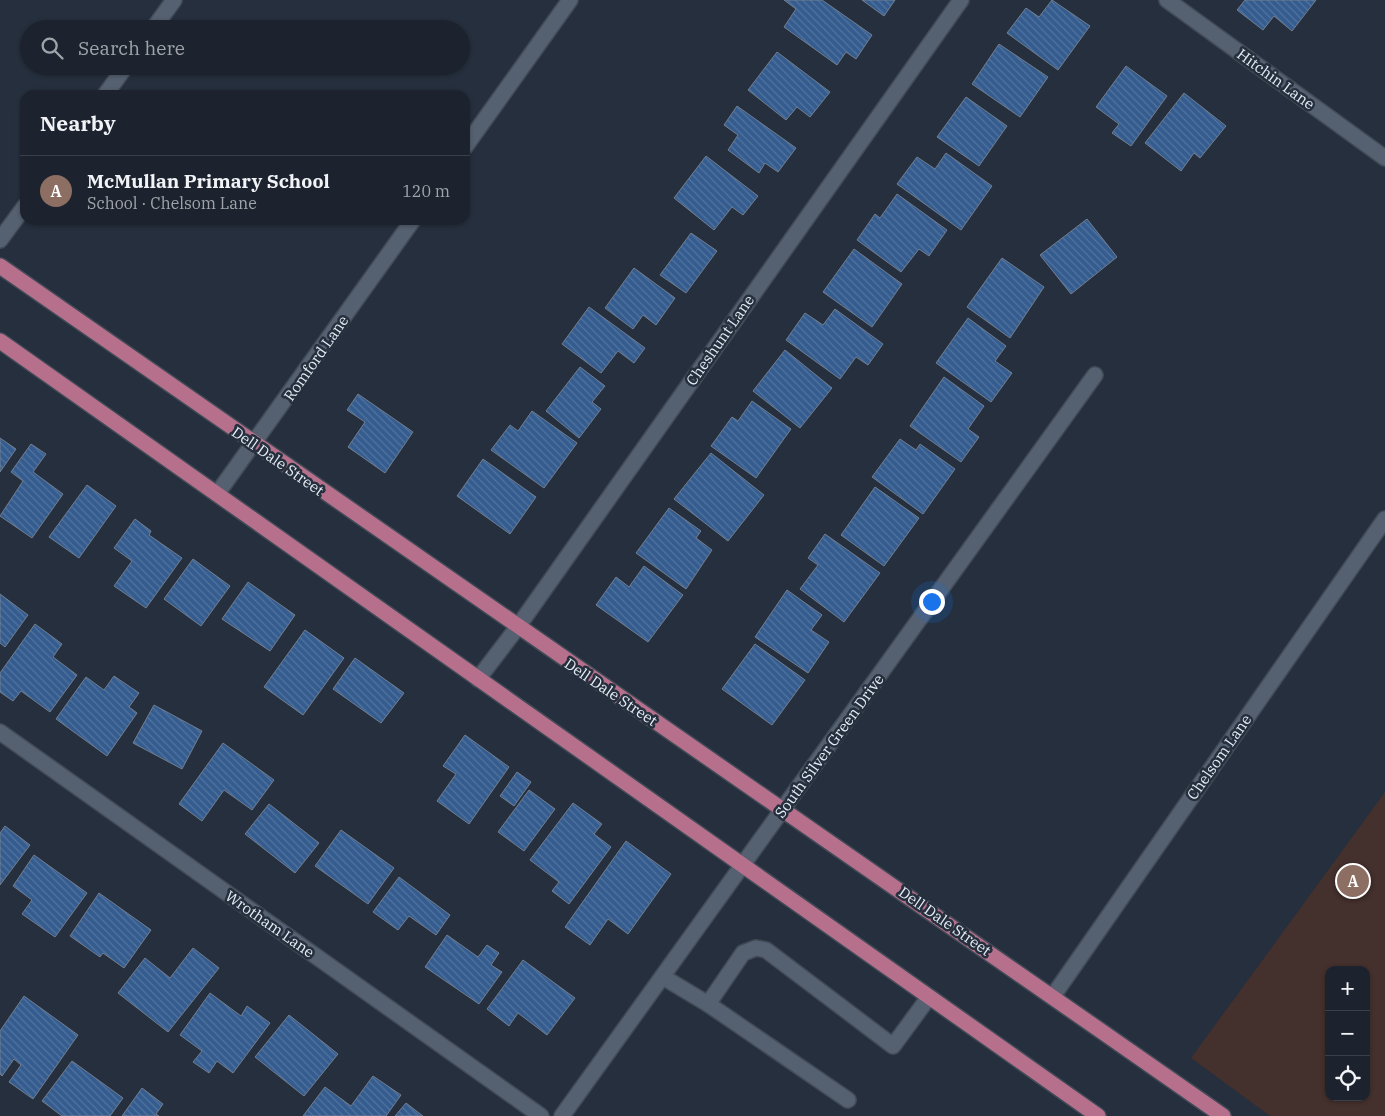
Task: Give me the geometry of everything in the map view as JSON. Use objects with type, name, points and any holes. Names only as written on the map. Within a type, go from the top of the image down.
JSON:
[{"type":"main road","name":"Dell Dale Street","points":[[0,266],[517,628],[784,810],[1223,1116]]},
{"type":"main road","points":[[0,341],[1098,1116]]},
{"type":"street","points":[[160,20],[174,0]]},
{"type":"street","points":[[470,140],[570,0]]},
{"type":"street","name":"Cheshunt Lane","points":[[478,679],[517,628],[961,0]]},
{"type":"street","name":"Hitchin Lane","points":[[1167,0],[1385,158]]},
{"type":"street","points":[[109,90],[119,75]]},
{"type":"street","points":[[0,240],[20,213]]},
{"type":"street","name":"Romford Lane","points":[[217,494],[409,225]]},
{"type":"street","name":"South Silver Green Drive","points":[[562,1116],[784,810],[1095,375]]},
{"type":"street","name":"Chelsom Lane","points":[[1053,996],[1385,519]]},
{"type":"street","name":"Wrotham Lane","points":[[0,732],[541,1116]]},
{"type":"street","points":[[708,1004],[744,953],[756,948],[766,950],[893,1046],[929,997]]},
{"type":"street","points":[[663,977],[708,1004],[848,1100]]},
{"type":"shaded area","points":[[1385,792],[1385,1116],[1270,1116],[1191,1058]]},
{"type":"building","points":[[784,0],[822,0],[872,35],[856,59],[846,52],[837,65],[784,27],[796,9]]},
{"type":"building","points":[[862,0],[895,0],[884,16]]},
{"type":"building","points":[[1052,0],[1090,26],[1058,70],[1007,33],[1026,8],[1039,17]]},
{"type":"building","points":[[1245,0],[1316,0],[1292,31],[1274,16],[1263,30],[1237,10]]},
{"type":"building","points":[[999,44],[1048,77],[1020,117],[972,84]]},
{"type":"building","points":[[777,52],[830,92],[810,117],[797,107],[786,120],[748,90]]},
{"type":"building","points":[[1126,66],[1167,96],[1131,146],[1112,133],[1119,124],[1096,107]]},
{"type":"building","points":[[1184,93],[1226,126],[1200,158],[1194,153],[1181,171],[1145,143]]},
{"type":"building","points":[[966,97],[1007,126],[979,166],[937,137]]},
{"type":"building","points":[[737,106],[796,148],[778,172],[765,163],[759,173],[728,150],[738,135],[724,125]]},
{"type":"building","points":[[946,153],[992,186],[961,230],[897,184],[917,157],[935,169]]},
{"type":"building","points":[[706,156],[758,196],[743,215],[732,207],[714,230],[674,198]]},
{"type":"building","points":[[897,194],[947,230],[929,256],[919,249],[901,272],[857,240],[875,214],[880,218]]},
{"type":"building","points":[[1087,219],[1117,257],[1071,294],[1040,255]]},
{"type":"building","points":[[691,233],[717,251],[686,293],[660,275]]},
{"type":"building","points":[[854,249],[902,284],[872,327],[823,292]]},
{"type":"building","points":[[1002,258],[1044,287],[1010,338],[967,307]]},
{"type":"building","points":[[634,268],[675,298],[656,325],[643,315],[633,329],[605,308]]},
{"type":"building","points":[[589,307],[645,348],[634,363],[618,351],[601,373],[562,344]]},
{"type":"building","points":[[835,309],[883,344],[868,365],[856,357],[840,379],[786,340],[805,313],[823,325]]},
{"type":"building","points":[[968,318],[1006,346],[995,361],[1012,373],[991,402],[936,363]]},
{"type":"building","points":[[785,350],[832,388],[800,428],[753,391]]},
{"type":"building","points":[[580,367],[605,386],[592,402],[601,409],[579,438],[546,411]]},
{"type":"building","points":[[944,377],[984,406],[968,429],[979,437],[961,462],[910,426]]},
{"type":"building","points":[[358,394],[413,432],[385,473],[348,447],[365,422],[347,410]]},
{"type":"building","points":[[752,401],[791,429],[756,478],[711,446],[732,417],[738,421]]},
{"type":"building","points":[[532,411],[577,443],[544,488],[491,450],[510,425],[518,431]]},
{"type":"building","points":[[0,438],[16,449],[0,472]]},
{"type":"building","points":[[900,439],[916,450],[920,444],[955,469],[923,514],[872,477]]},
{"type":"building","points":[[31,444],[46,454],[33,472],[63,494],[32,538],[0,516],[23,481],[11,472]]},
{"type":"building","points":[[711,453],[764,495],[728,541],[674,499]]},
{"type":"building","points":[[483,459],[536,497],[510,534],[457,496]]},
{"type":"building","points":[[87,485],[116,506],[79,558],[49,537]]},
{"type":"building","points":[[875,487],[919,518],[884,566],[841,535]]},
{"type":"building","points":[[669,508],[701,531],[696,538],[712,550],[686,589],[636,553]]},
{"type":"building","points":[[135,519],[151,531],[149,535],[182,558],[146,608],[114,586],[132,561],[114,548]]},
{"type":"building","points":[[825,534],[880,573],[844,622],[800,589],[818,565],[808,558]]},
{"type":"building","points":[[193,559],[230,586],[201,626],[164,599]]},
{"type":"building","points":[[644,566],[683,595],[648,642],[596,605],[616,577],[629,587]]},
{"type":"building","points":[[248,582],[295,615],[270,651],[222,619]]},
{"type":"building","points":[[787,590],[822,615],[811,630],[829,642],[808,673],[755,637]]},
{"type":"building","points":[[0,594],[28,615],[5,647],[0,643]]},
{"type":"building","points":[[35,624],[62,644],[53,657],[77,675],[50,712],[21,691],[13,701],[0,692],[0,673]]},
{"type":"building","points":[[305,630],[344,658],[303,715],[264,687]]},
{"type":"building","points":[[755,644],[805,680],[772,725],[722,689]]},
{"type":"building","points":[[355,658],[404,693],[381,723],[333,689]]},
{"type":"building","points":[[114,676],[139,693],[129,707],[137,713],[107,756],[56,719],[86,677],[104,690]]},
{"type":"building","points":[[154,705],[202,731],[182,769],[133,743]]},
{"type":"building","points":[[465,735],[509,767],[469,824],[437,801],[456,774],[443,766]]},
{"type":"building","points":[[223,743],[274,780],[252,810],[224,790],[202,821],[179,804]]},
{"type":"building","points":[[517,772],[531,782],[514,806],[500,796]]},
{"type":"building","points":[[529,790],[555,809],[524,851],[498,832]]},
{"type":"building","points":[[573,803],[602,824],[594,834],[611,847],[569,904],[552,891],[559,882],[530,860]]},
{"type":"building","points":[[269,804],[319,843],[295,873],[245,834]]},
{"type":"building","points":[[5,826],[30,845],[0,885],[0,833]]},
{"type":"building","points":[[341,830],[394,868],[368,904],[315,866]]},
{"type":"building","points":[[626,841],[671,874],[628,934],[608,919],[590,945],[565,927]]},
{"type":"building","points":[[34,855],[87,893],[55,937],[22,914],[32,900],[13,886]]},
{"type":"building","points":[[399,877],[450,915],[436,935],[409,916],[398,930],[373,912]]},
{"type":"building","points":[[99,893],[151,930],[124,968],[103,953],[100,957],[70,936]]},
{"type":"building","points":[[447,935],[478,957],[487,945],[499,953],[491,965],[502,972],[479,1004],[425,967]]},
{"type":"building","points":[[193,948],[219,968],[168,1032],[118,993],[145,958],[170,978]]},
{"type":"building","points":[[523,960],[575,998],[547,1035],[518,1013],[509,1026],[487,1009]]},
{"type":"building","points":[[210,993],[241,1016],[247,1006],[270,1023],[233,1073],[217,1061],[209,1073],[193,1062],[202,1051],[180,1035]]},
{"type":"building","points":[[24,996],[78,1035],[33,1099],[9,1082],[21,1065],[14,1059],[2,1076],[0,1074],[0,1031]]},
{"type":"building","points":[[289,1015],[338,1054],[304,1096],[255,1057]]},
{"type":"building","points":[[72,1061],[123,1098],[110,1116],[62,1116],[42,1101]]},
{"type":"building","points":[[373,1076],[401,1095],[386,1116],[303,1116],[325,1087],[351,1106]]},
{"type":"building","points":[[142,1088],[163,1104],[156,1114],[159,1116],[122,1116]]},
{"type":"building","points":[[406,1103],[423,1116],[395,1116]]},
{"type":"place","name":"McMullan Primary School","points":[[1353,881]]}]
